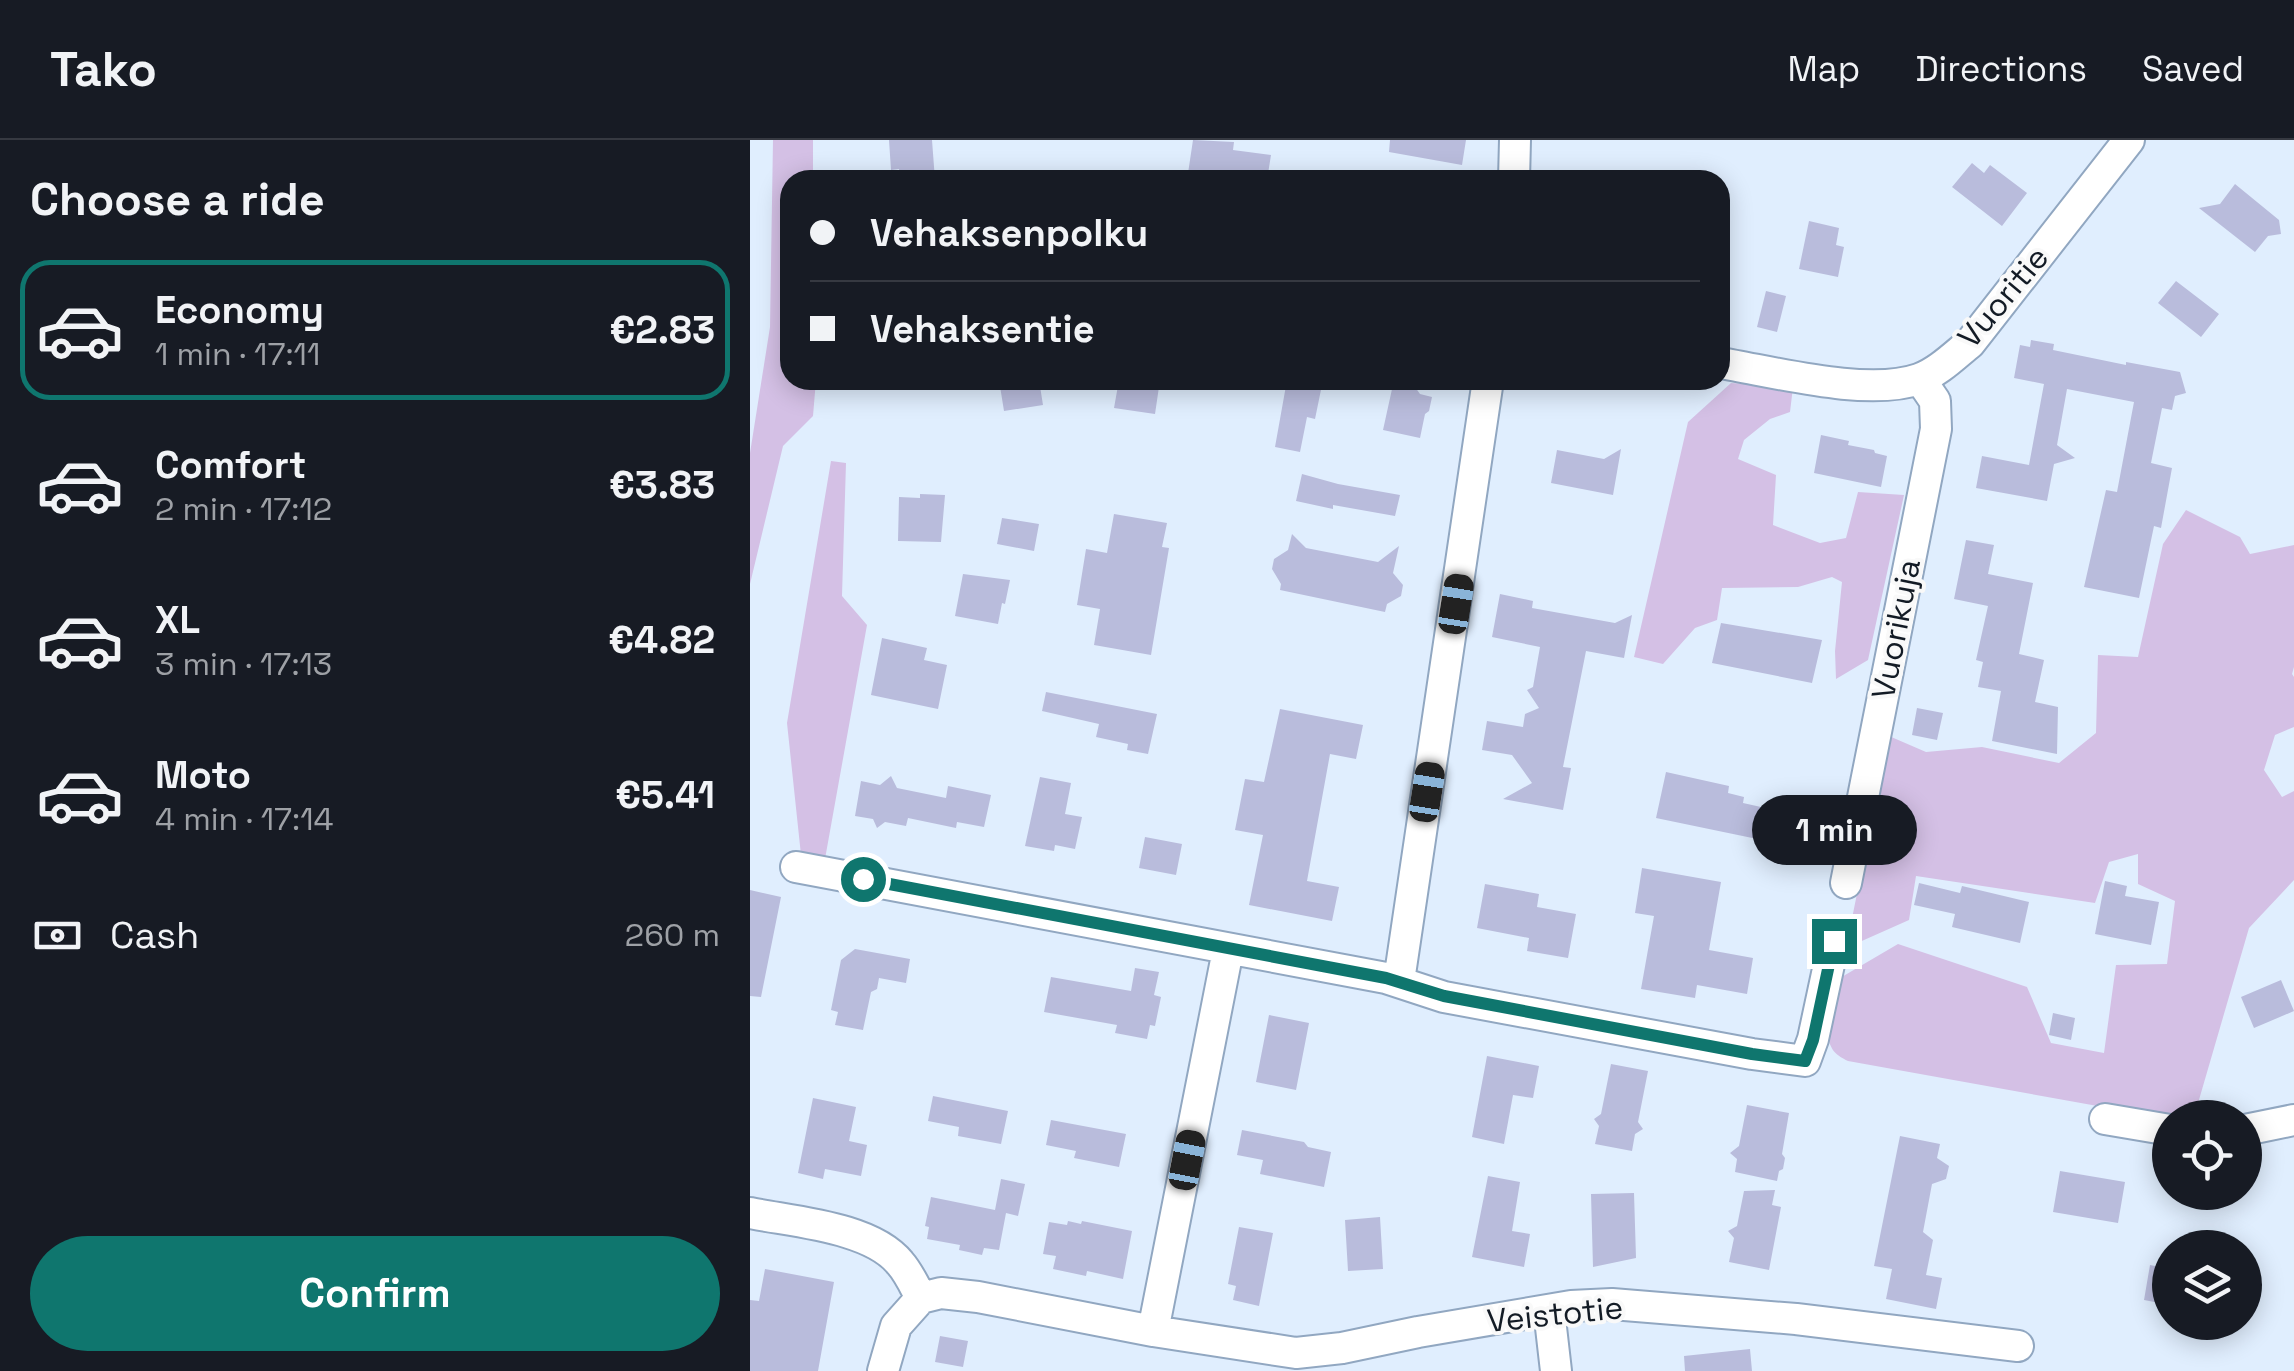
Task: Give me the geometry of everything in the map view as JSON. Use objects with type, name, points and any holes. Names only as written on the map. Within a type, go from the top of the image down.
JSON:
[{"type":"street","points":[[1514,170],[1515,140]]},
{"type":"street","name":"Vuoritie","points":[[1730,365],[1857,386],[1920,379],[1970,343],[2129,140]]},
{"type":"street","name":"Vuorikuja","points":[[1846,884],[1936,429],[1935,401],[1920,379]]},
{"type":"street","points":[[1398,982],[1487,390]]},
{"type":"street","points":[[796,867],[1398,982],[1444,996],[1805,1061],[1834,941]]},
{"type":"street","points":[[1154,1331],[1228,950]]},
{"type":"street","points":[[2106,1119],[2152,1127]]},
{"type":"street","points":[[2262,1127],[2294,1120]]},
{"type":"street","points":[[750,1213],[837,1230],[878,1244],[900,1262],[922,1298],[896,1326],[883,1371]]},
{"type":"street","name":"Veistotie","points":[[922,1298],[941,1293],[978,1297],[1296,1362],[1418,1332],[1571,1306],[1612,1304],[1796,1318],[2018,1346]]},
{"type":"street","points":[[1549,1310],[1556,1371]]},
{"type":"shaded area","points":[[773,140],[813,140],[813,170],[780,170],[780,390],[815,390],[813,416],[783,446],[750,584],[750,453],[770,327]]},
{"type":"shaded area","points":[[1730,384],[1793,387],[1790,412],[1770,419],[1744,440],[1738,459],[1776,475],[1773,525],[1820,543],[1846,538],[1858,492],[1904,495],[1868,660],[1836,679],[1842,582],[1832,577],[1798,587],[1722,588],[1717,620],[1695,628],[1663,664],[1634,657],[1688,422],[1723,390],[1730,390]]},
{"type":"shaded area","points":[[831,461],[846,463],[842,596],[867,625],[825,859],[801,855],[787,723]]},
{"type":"shaded area","points":[[2186,510],[2240,537],[2250,554],[2294,545],[2294,727],[2275,735],[2264,770],[2282,797],[2294,791],[2294,880],[2249,928],[2199,1100],[2152,1100],[2152,1116],[1840,1057],[1828,1037],[1840,978],[1898,944],[2027,987],[2051,1043],[2104,1053],[2116,965],[2167,964],[2175,901],[2138,884],[2138,854],[2109,862],[2095,903],[1916,876],[1909,920],[1846,948],[1889,736],[1926,752],[1982,747],[2059,763],[2096,733],[2098,655],[2138,657],[2163,544]]},
{"type":"building","points":[[889,140],[932,140],[934,170],[891,170]]},
{"type":"building","points":[[1193,140],[1234,142],[1233,150],[1271,155],[1269,170],[1188,170]]},
{"type":"building","points":[[1390,140],[1466,140],[1462,165],[1389,152]]},
{"type":"building","points":[[1972,163],[1984,173],[1990,165],[2027,193],[2002,226],[1952,187]]},
{"type":"building","points":[[2235,184],[2279,220],[2281,234],[2268,236],[2255,252],[2199,208],[2220,204]]},
{"type":"building","points":[[1809,221],[1839,228],[1836,245],[1844,247],[1838,277],[1799,269]]},
{"type":"building","points":[[2176,281],[2219,314],[2201,337],[2158,303]]},
{"type":"building","points":[[1766,291],[1786,296],[1777,332],[1757,327]]},
{"type":"building","points":[[2031,340],[2054,344],[2053,350],[2180,372],[2186,393],[2175,396],[2172,410],[2162,408],[2151,463],[2172,468],[2161,528],[2154,526],[2139,598],[2084,587],[2106,490],[2117,492],[2134,402],[2067,389],[2057,445],[2075,458],[2054,464],[2047,501],[1976,488],[1982,456],[2029,465],[2044,384],[2014,378],[2020,345],[2030,347]]},
{"type":"building","points":[[1001,390],[1041,390],[1043,405],[1004,411]]},
{"type":"building","points":[[1117,390],[1159,390],[1155,414],[1114,408]]},
{"type":"building","points":[[1285,390],[1321,390],[1315,419],[1307,417],[1300,452],[1275,447]]},
{"type":"building","points":[[1392,390],[1417,390],[1432,397],[1420,438],[1383,430]]},
{"type":"building","points":[[1821,435],[1887,456],[1881,487],[1814,473]]},
{"type":"building","points":[[1621,449],[1613,495],[1551,483],[1557,450],[1604,459]]},
{"type":"building","points":[[1302,474],[1400,495],[1395,516],[1296,501]]},
{"type":"building","points":[[920,494],[945,495],[941,542],[898,541],[899,497],[920,498]]},
{"type":"building","points":[[1114,514],[1167,523],[1162,547],[1169,548],[1151,655],[1094,645],[1100,609],[1077,605],[1086,549],[1107,553]]},
{"type":"building","points":[[1002,518],[1039,524],[1034,551],[997,544]]},
{"type":"building","points":[[1292,534],[1306,548],[1378,562],[1399,546],[1393,573],[1403,585],[1401,596],[1387,604],[1385,612],[1280,590],[1281,584],[1272,569],[1274,559],[1288,550]]},
{"type":"building","points":[[1966,540],[1994,545],[1988,574],[2033,583],[2019,654],[2044,660],[2035,702],[2058,707],[2057,754],[1992,741],[2001,691],[1978,687],[1983,662],[1976,660],[1988,606],[1954,599]]},
{"type":"building","points":[[963,574],[1010,580],[998,624],[955,616]]},
{"type":"building","points":[[1500,594],[1533,601],[1532,608],[1615,623],[1632,615],[1624,658],[1586,651],[1563,767],[1571,768],[1563,810],[1503,799],[1532,783],[1512,755],[1482,750],[1487,721],[1523,727],[1525,714],[1539,708],[1527,690],[1533,687],[1540,647],[1492,637]]},
{"type":"building","points":[[1721,623],[1822,640],[1812,683],[1712,663]]},
{"type":"building","points":[[882,638],[927,648],[924,660],[947,665],[938,709],[871,695]]},
{"type":"building","points":[[1046,692],[1157,714],[1148,754],[1127,750],[1128,744],[1096,737],[1099,724],[1042,711]]},
{"type":"building","points":[[1917,708],[1943,713],[1937,740],[1912,735]]},
{"type":"building","points":[[1280,709],[1363,725],[1356,759],[1330,754],[1307,881],[1339,887],[1332,921],[1249,905],[1263,835],[1235,830],[1245,779],[1264,782]]},
{"type":"building","points":[[1666,772],[1729,786],[1728,793],[1744,797],[1743,803],[1802,816],[1795,847],[1656,818]]},
{"type":"building","points":[[891,776],[897,788],[946,798],[948,786],[991,795],[984,827],[957,822],[956,828],[908,818],[906,826],[885,822],[877,828],[873,819],[855,816],[861,781],[880,785]]},
{"type":"building","points":[[1040,777],[1071,783],[1065,814],[1082,817],[1075,849],[1055,845],[1054,851],[1025,846]]},
{"type":"building","points":[[1145,837],[1182,844],[1176,875],[1139,868]]},
{"type":"building","points":[[1642,868],[1721,882],[1709,950],[1753,958],[1747,994],[1697,985],[1695,998],[1641,989],[1654,916],[1635,913]]},
{"type":"building","points":[[2105,881],[2127,886],[2125,896],[2159,902],[2151,945],[2095,934]]},
{"type":"building","points":[[1919,883],[1960,893],[1962,886],[2029,902],[2020,943],[1952,927],[1955,914],[1914,905]]},
{"type":"building","points":[[1485,884],[1539,894],[1537,907],[1576,914],[1568,958],[1527,951],[1529,938],[1477,928]]},
{"type":"building","points":[[750,890],[781,897],[761,997],[750,996]]},
{"type":"building","points":[[855,949],[910,959],[906,983],[879,978],[877,989],[871,992],[863,1030],[835,1025],[838,1012],[831,1010],[841,960]]},
{"type":"building","points":[[1135,968],[1159,972],[1154,995],[1161,997],[1155,1026],[1150,1025],[1147,1039],[1115,1033],[1117,1025],[1044,1012],[1051,977],[1131,991]]},
{"type":"building","points":[[2281,980],[2294,1011],[2254,1028],[2241,997]]},
{"type":"building","points":[[2053,1013],[2075,1018],[2071,1040],[2049,1035]]},
{"type":"building","points":[[1269,1015],[1309,1023],[1296,1090],[1256,1082]]},
{"type":"building","points":[[1487,1056],[1539,1066],[1533,1098],[1513,1095],[1504,1144],[1472,1137]]},
{"type":"building","points":[[1611,1064],[1648,1071],[1638,1122],[1643,1129],[1635,1134],[1632,1151],[1595,1144],[1599,1126],[1594,1119],[1601,1114]]},
{"type":"building","points":[[933,1096],[1008,1111],[1001,1144],[958,1136],[959,1127],[928,1121]]},
{"type":"building","points":[[813,1098],[856,1107],[849,1141],[867,1145],[861,1176],[825,1169],[823,1179],[798,1173]]},
{"type":"building","points":[[1747,1105],[1789,1113],[1782,1154],[1785,1158],[1777,1181],[1735,1172],[1737,1159],[1730,1153],[1739,1146]]},
{"type":"building","points":[[1051,1120],[1126,1134],[1119,1167],[1074,1158],[1076,1151],[1046,1145]]},
{"type":"building","points":[[1242,1130],[1304,1142],[1308,1147],[1331,1152],[1324,1187],[1260,1174],[1263,1160],[1237,1155]]},
{"type":"building","points":[[1900,1136],[1940,1144],[1937,1158],[1949,1166],[1946,1179],[1932,1184],[1923,1232],[1933,1240],[1926,1275],[1942,1278],[1936,1309],[1886,1299],[1892,1269],[1874,1266]]},
{"type":"building","points":[[2060,1171],[2125,1182],[2118,1223],[2053,1212]]},
{"type":"building","points":[[1488,1176],[1520,1182],[1512,1231],[1530,1234],[1524,1267],[1472,1257]]},
{"type":"building","points":[[1001,1179],[1025,1184],[1018,1216],[1006,1213],[999,1250],[984,1248],[982,1255],[959,1250],[960,1245],[927,1239],[929,1227],[925,1226],[931,1197],[995,1210]]},
{"type":"building","points":[[1775,1190],[1772,1205],[1781,1207],[1769,1270],[1729,1262],[1734,1238],[1728,1231],[1737,1226],[1744,1191]]},
{"type":"building","points":[[1634,1193],[1636,1258],[1593,1267],[1591,1194]]},
{"type":"building","points":[[1380,1217],[1383,1269],[1348,1271],[1345,1220]]},
{"type":"building","points":[[1068,1221],[1132,1231],[1123,1279],[1053,1269],[1056,1256],[1043,1254],[1049,1222],[1067,1225]]},
{"type":"building","points":[[1239,1227],[1273,1233],[1259,1306],[1233,1300],[1236,1286],[1228,1284]]},
{"type":"building","points":[[2150,1265],[2152,1265],[2152,1302],[2144,1300]]},
{"type":"building","points":[[765,1269],[834,1282],[818,1371],[750,1371],[750,1300],[759,1301]]},
{"type":"building","points":[[940,1336],[968,1341],[963,1367],[935,1362]]},
{"type":"building","points":[[1750,1349],[1752,1371],[1685,1371],[1684,1356]]},
{"type":"route","points":[[863,879],[1386,978],[1444,996],[1805,1061],[1834,941]]}]
